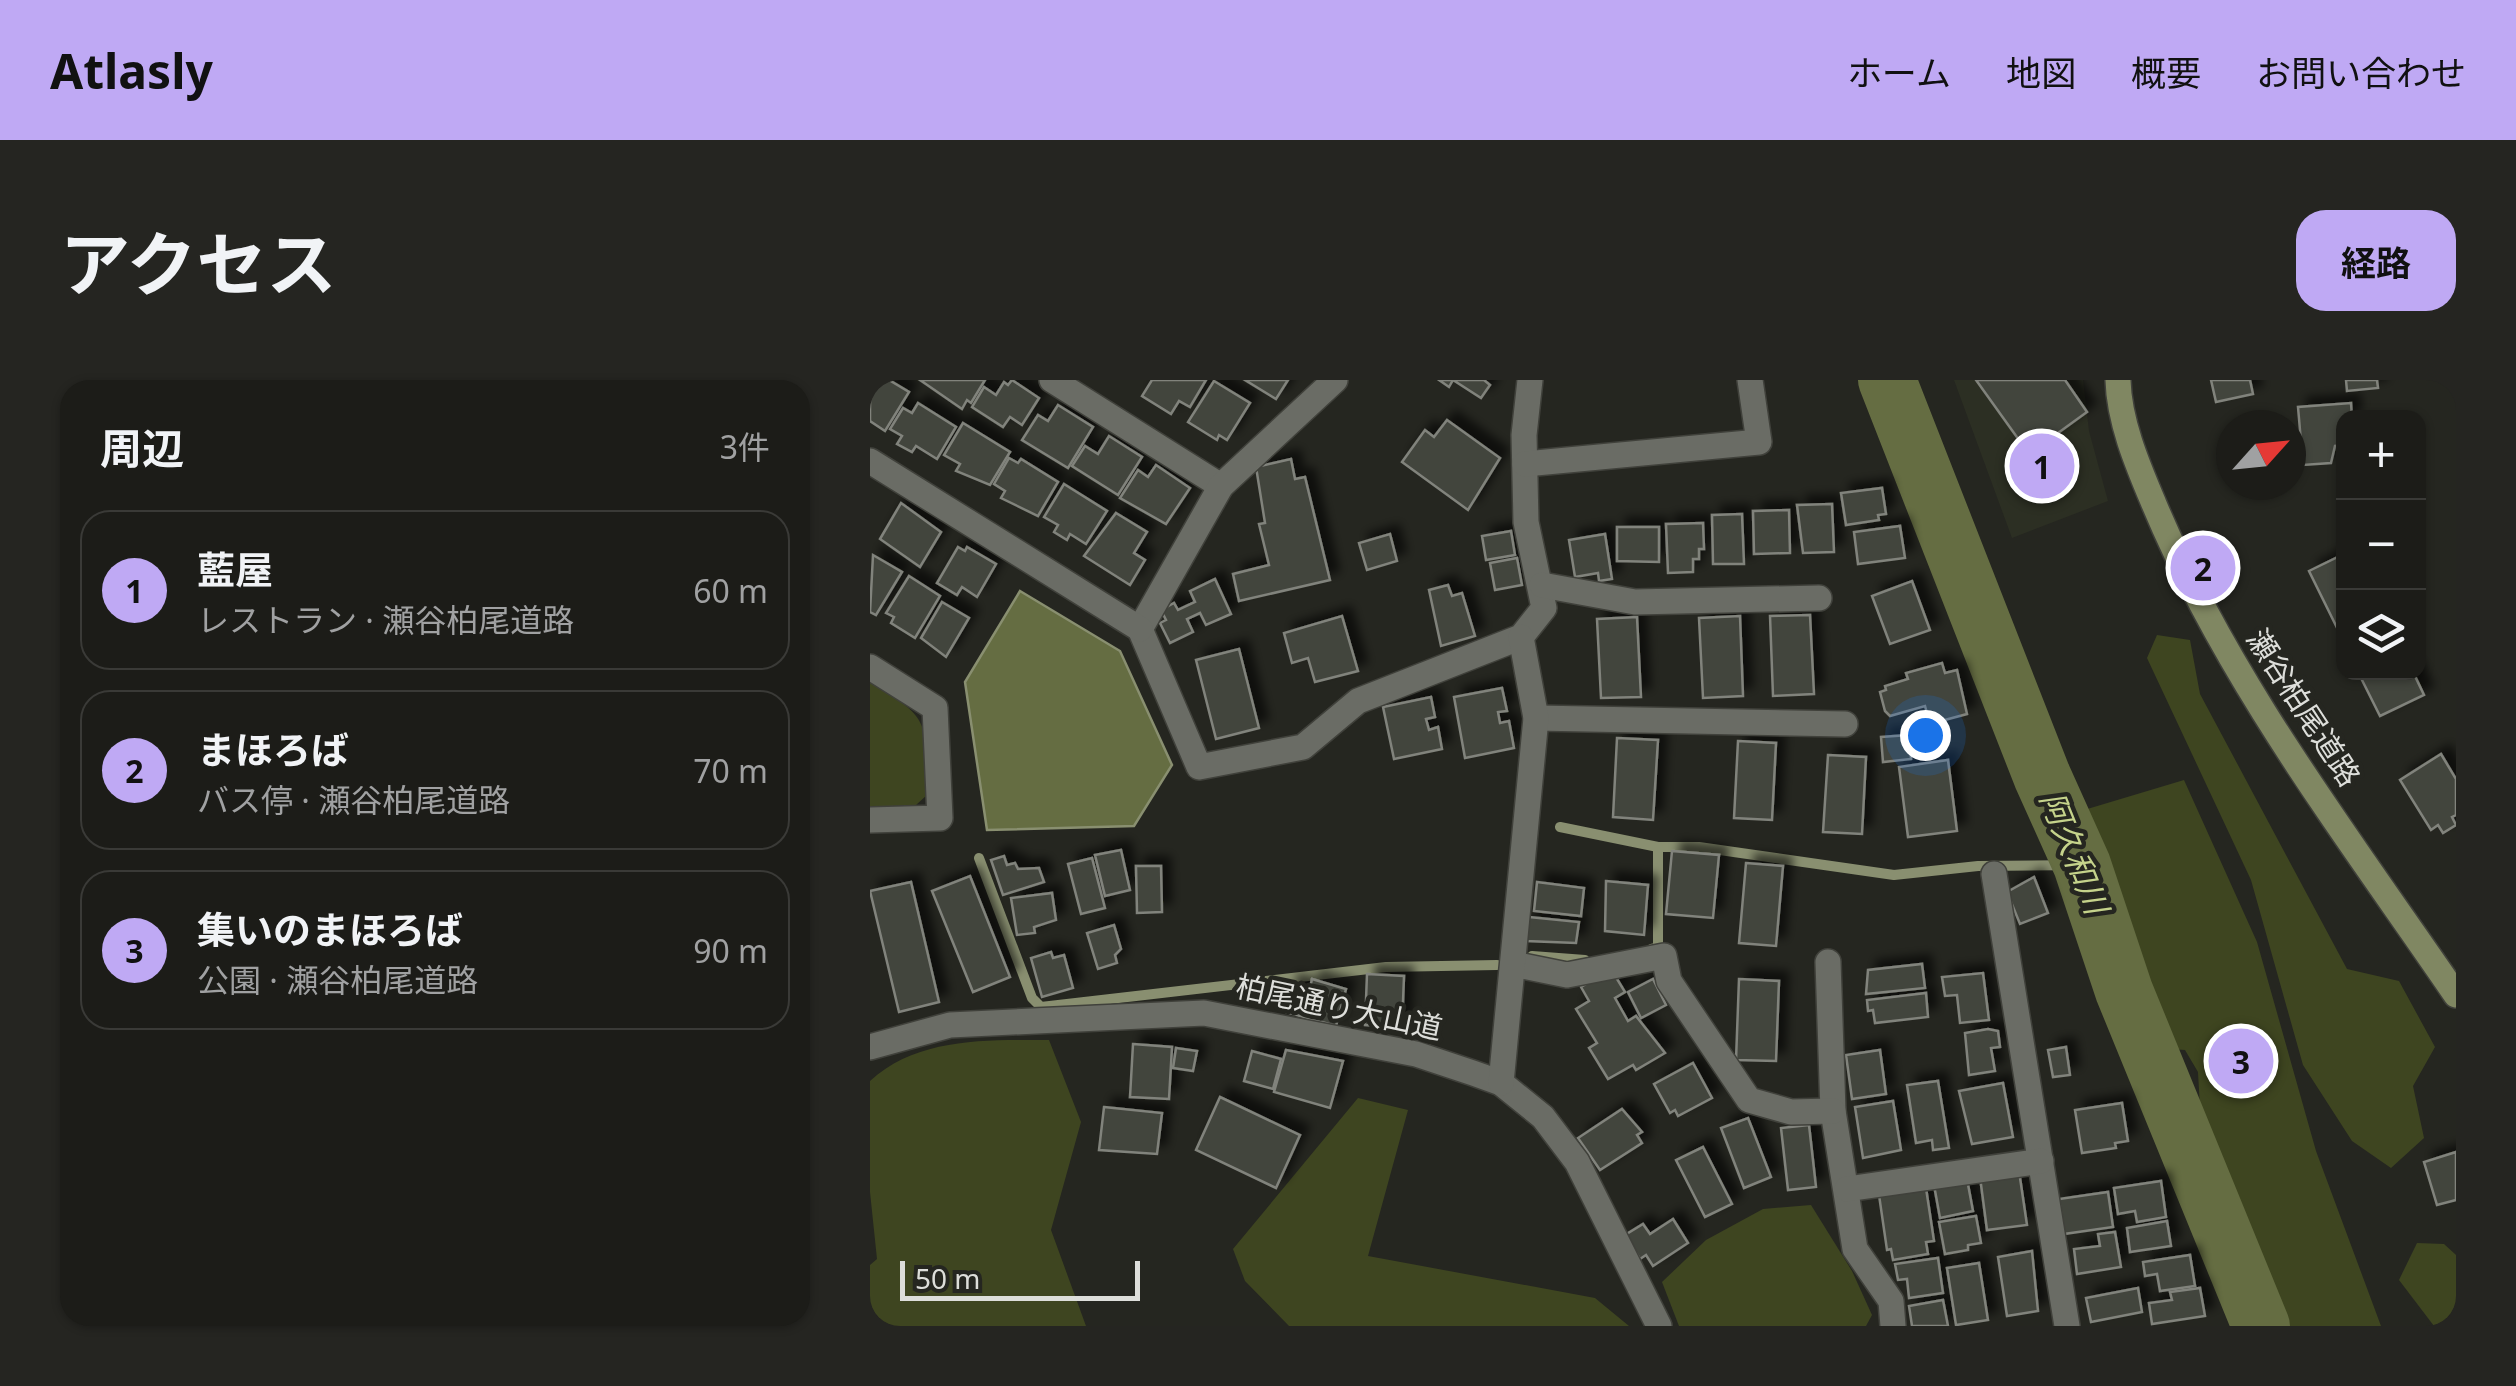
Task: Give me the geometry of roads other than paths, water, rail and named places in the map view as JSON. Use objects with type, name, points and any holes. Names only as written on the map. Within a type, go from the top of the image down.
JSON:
[{"type":"main road","name":"瀬谷柏尾道路","points":[[2118,380],[2136,460],[2173,550],[2230,658],[2456,995]]},
{"type":"street","points":[[1052,380],[1221,486]]},
{"type":"street","points":[[1140,629],[1221,486],[1335,380]]},
{"type":"street","points":[[870,461],[1140,629],[1198,767],[1303,748],[1358,701],[1520,637],[1544,608],[1526,522],[1530,380]]},
{"type":"street","points":[[1525,464],[1759,442],[1750,380]]},
{"type":"street","points":[[1542,585],[1635,602],[1819,598]]},
{"type":"street","points":[[1501,1084],[1536,718],[1520,637]]},
{"type":"street","points":[[870,667],[934,708],[940,818],[870,820]]},
{"type":"street","points":[[1536,718],[1845,724]]},
{"type":"street","points":[[1994,874],[2066,1326]]},
{"type":"street","points":[[1513,964],[1567,975],[1664,956],[1668,981],[1749,1100],[1764,1108],[1790,1112],[1833,1110]]},
{"type":"street","points":[[1828,962],[1833,1110],[1854,1248],[1891,1301],[1892,1326]]},
{"type":"street","name":"柏尾通り大山道","points":[[870,1047],[950,1025],[1204,1013],[1416,1054],[1501,1084],[1543,1116],[1577,1162],[1659,1326]]},
{"type":"street","points":[[1847,1189],[2041,1162]]},
{"type":"waterway","name":"阿久和川","points":[[1887,380],[2042,776],[2082,865],[2124,991],[2261,1326]]},
{"type":"waterway","points":[[1560,827],[1658,847],[1699,847],[1894,875],[1978,866],[2082,865]]},
{"type":"waterway","points":[[1651,949],[1658,947],[1658,847]]},
{"type":"waterway","points":[[979,858],[1032,998],[1041,1007],[1386,967],[1497,965]]},
{"type":"waterway","points":[[1532,956],[1585,960]]},
{"type":"place","name":"藍屋","points":[[2042,466]]},
{"type":"place","name":"まほろば","points":[[2203,568]]},
{"type":"place","name":"集いのまほろば","points":[[2241,1061]]}]
